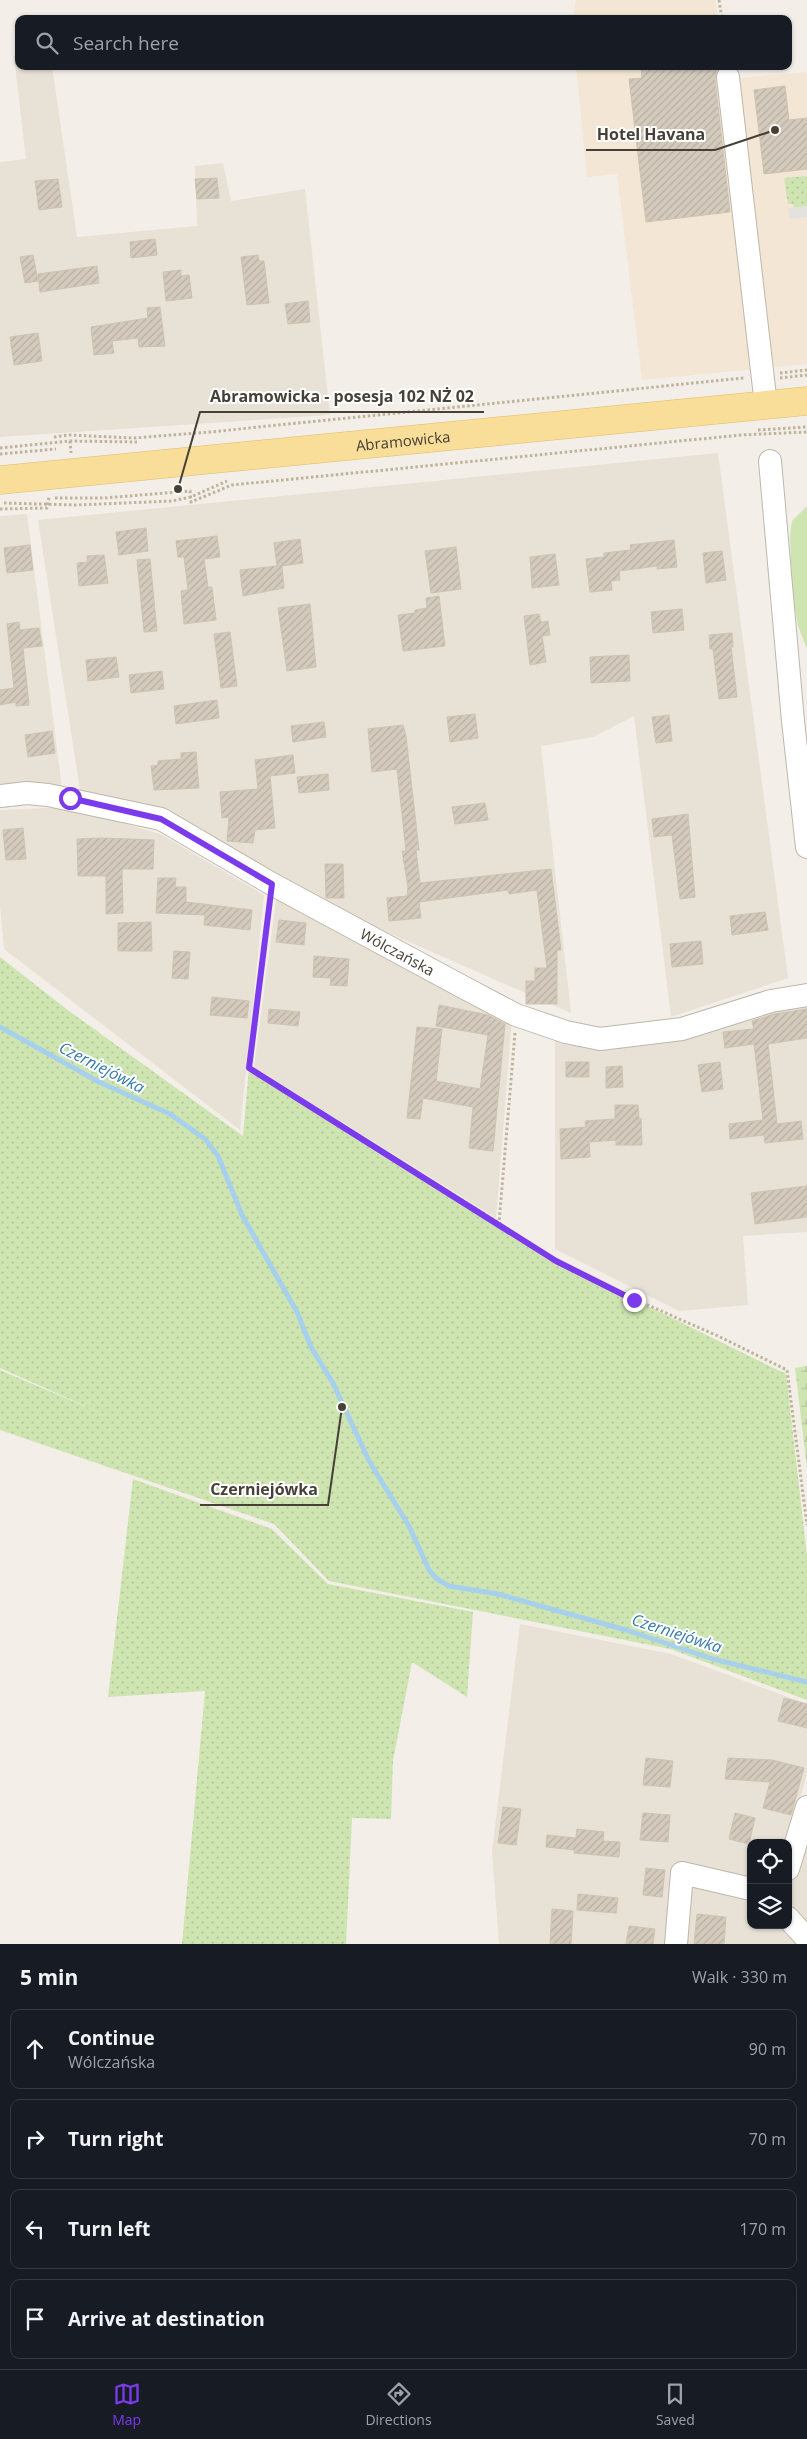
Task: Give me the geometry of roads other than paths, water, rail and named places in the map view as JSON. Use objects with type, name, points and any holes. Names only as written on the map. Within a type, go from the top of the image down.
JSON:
[{"type":"main road","name":"Abramowicka","points":[[0,480],[807,400]]},
{"type":"street","points":[[728,76],[766,405]]},
{"type":"street","points":[[770,461],[793,720],[807,847]]},
{"type":"street","name":"Wólczańska","points":[[0,796],[27,793],[48,795],[161,819],[272,884],[516,1015],[566,1032],[600,1039],[682,1029],[762,1004],[807,996]]},
{"type":"street","points":[[792,1856],[807,1807]]},
{"type":"street","points":[[676,1944],[682,1873],[747,1888]]},
{"type":"street","points":[[792,1922],[807,1939]]},
{"type":"waterway","name":"Czerniejówka","points":[[0,1027],[99,1082],[170,1114],[205,1139],[218,1156],[242,1215],[297,1312],[311,1347],[333,1383],[369,1461],[409,1526],[429,1570],[437,1579],[449,1586],[498,1594],[626,1630],[713,1659],[807,1682]]},
{"type":"place","name":"Hotel Havana","points":[[775,130]]},
{"type":"place","name":"Abramowicka - posesja 102 NŻ 02","points":[[178,489]]},
{"type":"place","name":"Czerniejówka","points":[[342,1407]]}]
